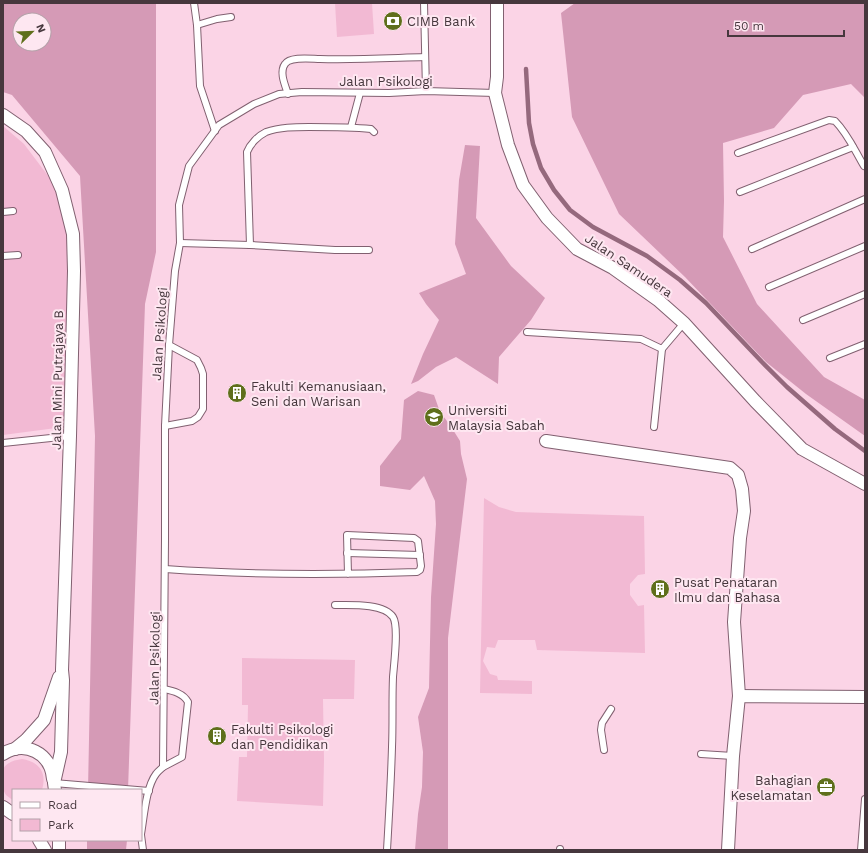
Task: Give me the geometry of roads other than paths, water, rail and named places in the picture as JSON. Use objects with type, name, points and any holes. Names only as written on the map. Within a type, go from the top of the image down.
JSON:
[{"type":"street","name":"Jalan Samudera","points":[[497,3],[497,77],[495,94],[508,145],[523,185],[547,218],[577,249],[613,268],[658,300],[684,323],[755,401],[802,449],[863,479]]},
{"type":"street","name":"Jalan Mini Putrajaya B","points":[[3,115],[26,131],[45,152],[62,190],[73,234],[74,271],[70,436],[62,670]]},
{"type":"street","points":[[546,441],[730,468],[738,476],[742,489],[744,511],[740,538],[734,622],[739,696],[733,756],[728,850]]},
{"type":"street","points":[[15,749],[26,740],[44,720],[62,670]]},
{"type":"street","points":[[54,788],[61,752],[62,670]]},
{"type":"street","points":[[739,696],[865,697]]},
{"type":"street","points":[[3,754],[15,749],[24,748],[32,750],[43,756],[50,766],[53,774],[54,788]]},
{"type":"street","points":[[40,841],[45,850]]},
{"type":"lane","points":[[194,3],[197,25],[200,86],[215,131]]},
{"type":"lane","points":[[424,3],[426,91]]},
{"type":"lane","points":[[197,25],[217,19],[231,17]]},
{"type":"lane","points":[[288,94],[282,71],[285,64],[292,59],[332,60],[425,57]]},
{"type":"lane","name":"Jalan Psikologi","points":[[163,767],[165,426],[169,344],[175,271],[180,243],[179,205],[189,166],[219,125],[254,104],[279,94],[302,92],[388,93],[426,91],[495,94]]},
{"type":"lane","points":[[351,127],[360,92]]},
{"type":"lane","points":[[738,153],[829,120],[835,121],[839,125],[865,167]]},
{"type":"lane","points":[[250,245],[247,152],[249,146],[253,142],[265,133],[287,127],[336,126],[372,129],[374,132]]},
{"type":"lane","points":[[740,192],[853,146]]},
{"type":"lane","points":[[752,249],[865,199]]},
{"type":"lane","points":[[3,212],[13,211]]},
{"type":"lane","points":[[180,243],[335,250],[369,250]]},
{"type":"lane","points":[[769,287],[865,246]]},
{"type":"lane","points":[[3,256],[18,255]]},
{"type":"lane","points":[[803,320],[865,294]]},
{"type":"lane","points":[[654,427],[662,349],[684,323]]},
{"type":"lane","points":[[527,332],[641,339],[662,349]]},
{"type":"lane","points":[[165,426],[192,421],[198,417],[203,409],[202,368],[197,360],[169,344]]},
{"type":"lane","points":[[830,358],[865,344]]},
{"type":"lane","points":[[3,443],[70,436]]},
{"type":"lane","points":[[165,569],[205,572],[310,574],[348,574],[417,572],[420,570],[421,566],[418,541],[414,538],[347,534],[348,574]]},
{"type":"lane","points":[[347,553],[420,555]]},
{"type":"lane","points":[[335,605],[381,608],[393,617],[396,626],[387,850]]},
{"type":"lane","points":[[142,830],[149,791],[153,779],[163,767],[182,757],[188,702],[185,697],[175,691],[164,688]]},
{"type":"lane","points":[[604,750],[601,730],[602,723],[612,709]]},
{"type":"lane","points":[[701,754],[733,756]]},
{"type":"lane","points":[[54,788],[86,789]]},
{"type":"lane","points":[[142,791],[149,791]]},
{"type":"lane","points":[[861,850],[865,798]]},
{"type":"waterway","points":[[526,69],[529,123],[533,144],[541,168],[554,190],[570,210],[593,227],[647,256],[680,280],[706,303],[787,387],[835,429],[865,451]]},
{"type":"place","name":"CIMB Bank","points":[[393,21]]},
{"type":"place","name":"Fakulti Kemanusiaan, Seni dan Warisan","points":[[237,393]]},
{"type":"place","name":"Universiti Malaysia Sabah","points":[[434,417]]},
{"type":"place","name":"Pusat Penataran Ilmu dan Bahasa","points":[[660,589]]},
{"type":"place","name":"Fakulti Psikologi dan Pendidikan","points":[[217,736]]},
{"type":"place","name":"Bahagian Keselamatan","points":[[826,787]]}]
